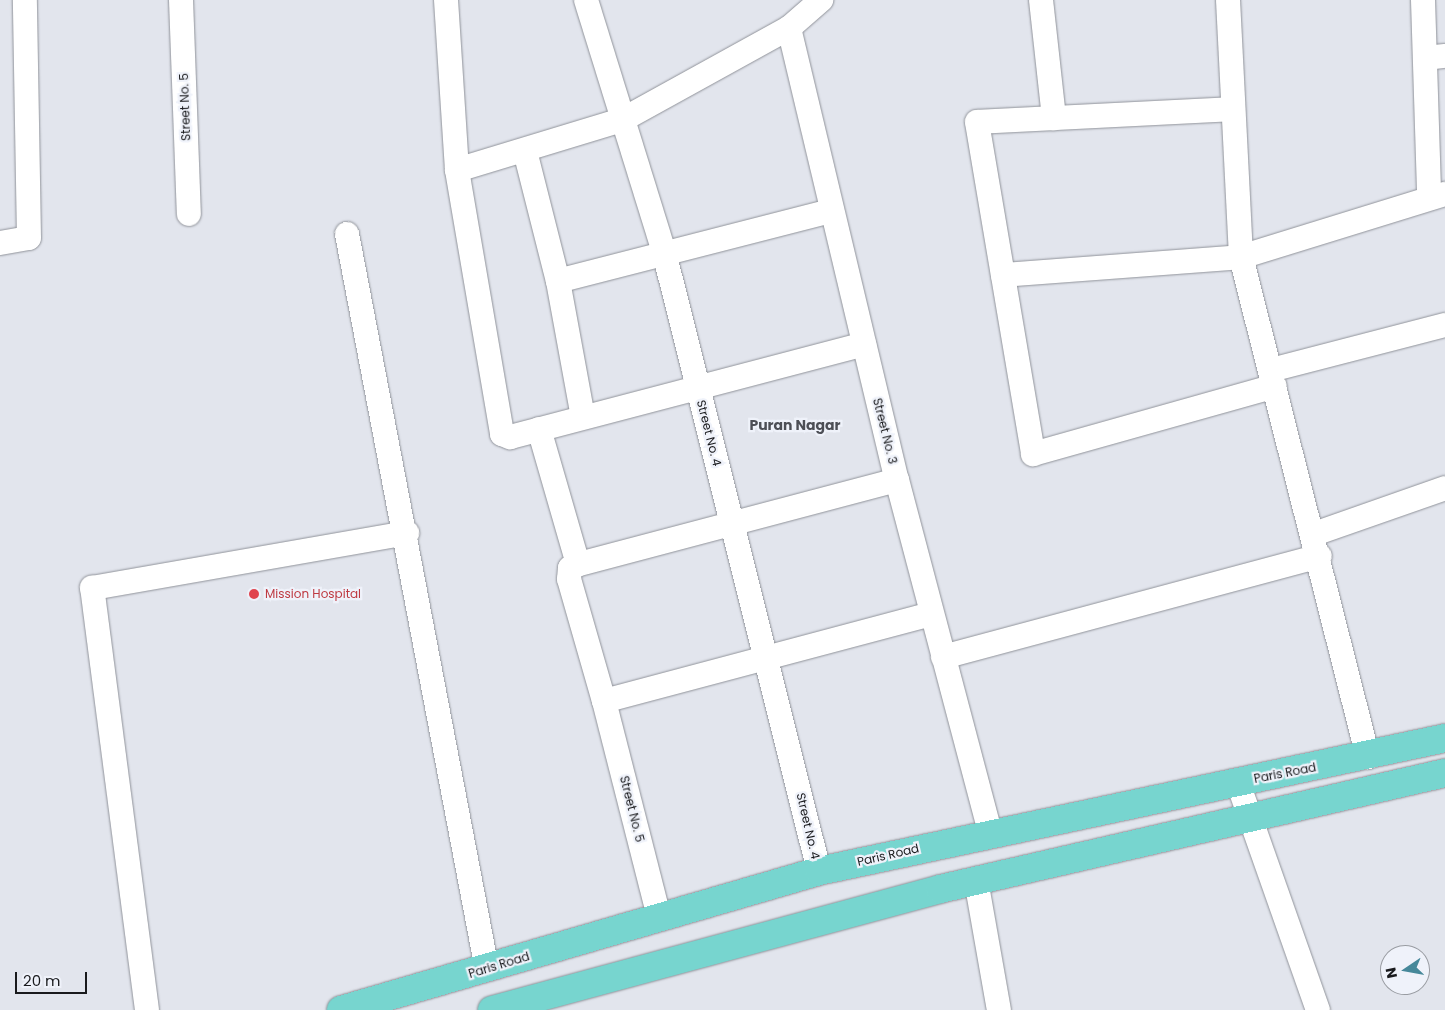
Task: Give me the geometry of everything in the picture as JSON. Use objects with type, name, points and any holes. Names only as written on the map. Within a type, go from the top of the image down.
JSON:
[{"type":"main road","name":"Paris Road","points":[[341,1010],[819,871],[990,832],[1368,757],[1445,738]]},
{"type":"main road","points":[[492,1010],[976,880],[1445,773]]},
{"type":"street","points":[[0,243],[29,238],[25,0]]},
{"type":"street","name":"Street No. 5","points":[[182,0],[189,214]]},
{"type":"street","points":[[446,0],[457,170],[498,425],[502,434],[510,436],[864,344]]},
{"type":"street","name":"Street No. 4","points":[[586,0],[664,252],[732,525],[769,657],[819,871]]},
{"type":"street","points":[[457,170],[525,151],[622,120],[789,28],[821,0]]},
{"type":"street","points":[[1041,0],[1054,118]]},
{"type":"street","points":[[1228,0],[1241,257],[1317,545],[1368,757]]},
{"type":"street","points":[[1003,275],[1241,257],[1437,195],[1435,57],[1423,0]]},
{"type":"street","name":"Street No. 3","points":[[789,28],[831,211],[897,480],[990,832]]},
{"type":"street","points":[[1233,109],[977,122],[1033,454],[1445,325]]},
{"type":"street","points":[[525,151],[558,282],[583,417]]},
{"type":"street","points":[[558,282],[664,252],[831,211]]},
{"type":"street","points":[[347,234],[407,533],[487,969]]},
{"type":"street","points":[[540,428],[578,564],[732,525],[897,480]]},
{"type":"street","points":[[943,656],[1317,545],[1445,488]]},
{"type":"street","points":[[147,1010],[92,588],[407,533]]},
{"type":"street","name":"Street No. 5","points":[[578,564],[570,568],[569,579],[604,701],[659,916]]},
{"type":"street","points":[[604,701],[932,614]]},
{"type":"street","points":[[1238,783],[1247,818],[1318,1010]]},
{"type":"street","points":[[976,880],[999,1010]]},
{"type":"place","name":"Mission Hospital","points":[[254,594]]},
{"type":"district","name":"Puran Nagar","points":[[795,425]]}]
